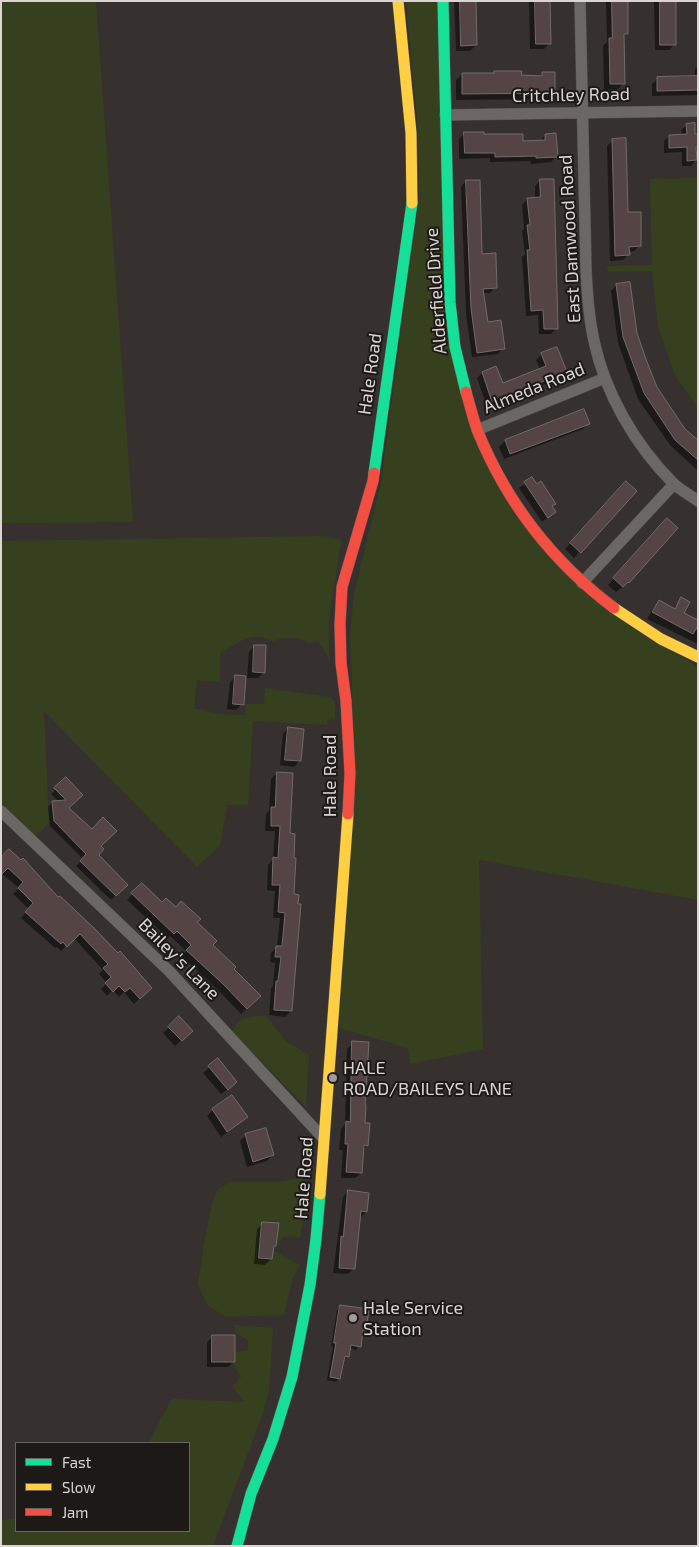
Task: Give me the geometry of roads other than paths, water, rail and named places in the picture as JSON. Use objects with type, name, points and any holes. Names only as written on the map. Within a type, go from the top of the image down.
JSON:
[{"type":"street","name":"Hale Road","points":[[237,1546],[251,1494],[273,1439],[292,1377],[310,1285],[316,1239],[347,843],[350,773],[346,701],[341,663],[340,624],[342,587],[373,481],[412,210],[411,133],[398,1]]},
{"type":"street","name":"Alderfield Drive","points":[[443,1],[450,302],[454,342],[477,430],[499,478],[512,500],[545,545],[582,583],[612,608],[660,639],[698,657]]},
{"type":"street","name":"East Damwood Road","points":[[580,1],[587,291],[594,341],[605,378],[622,414],[650,457],[674,484],[698,500]]},
{"type":"street","name":"Critchley Road","points":[[445,115],[698,111]]},
{"type":"street","name":"Almeda Road","points":[[477,430],[605,378]]},
{"type":"street","points":[[582,583],[674,484]]},
{"type":"street","name":"Bailey's Lane","points":[[1,811],[169,971],[324,1139]]},
{"type":"place","name":"HALE ROAD/BAILEYS LANE","points":[[333,1078]]},
{"type":"place","name":"Hale Service Station","points":[[353,1318]]}]
